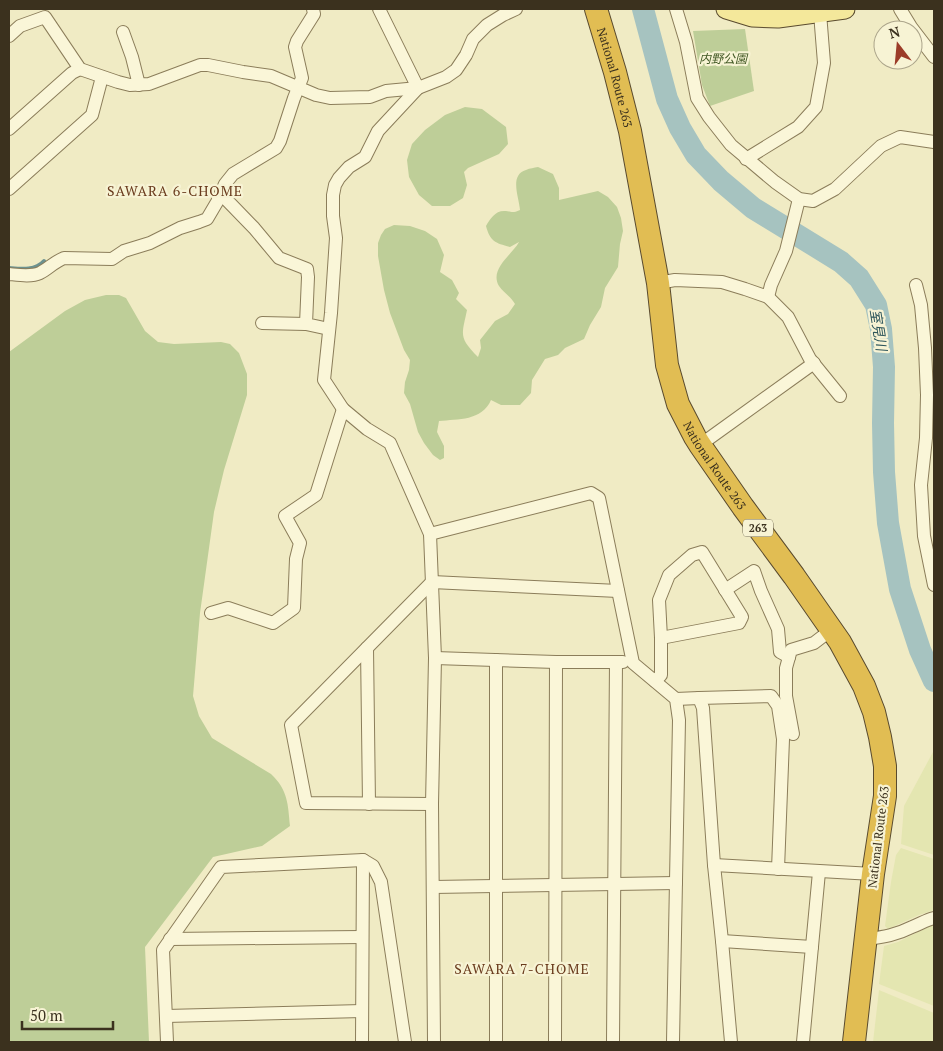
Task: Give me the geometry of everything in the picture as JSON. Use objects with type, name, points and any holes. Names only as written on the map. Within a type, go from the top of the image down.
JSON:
[{"type":"highway","name":"National Route 263","points":[[596,9],[630,131],[658,283],[667,365],[678,404],[700,445],[840,642],[864,686],[874,712],[885,766],[885,796],[873,874],[854,1042]]},
{"type":"main road","points":[[727,9],[752,17],[778,18],[834,10]]},
{"type":"street","points":[[9,274],[30,275],[41,273],[56,260],[64,258],[112,259],[124,252],[150,243],[180,228],[207,218],[225,184],[233,174],[276,148],[280,141],[302,78],[295,47],[296,42],[314,14],[313,9]]},
{"type":"street","points":[[380,9],[418,88]]},
{"type":"street","points":[[9,36],[20,26],[45,13],[80,69],[130,85],[149,84],[200,65],[208,65],[271,76],[316,96],[330,98],[370,97],[386,91],[418,88],[446,78],[456,70],[466,55],[473,39],[487,25],[516,9]]},
{"type":"street","points":[[676,9],[686,42],[697,98],[708,117],[731,145],[775,182],[799,199],[813,201],[835,189],[881,146],[900,137],[934,142]]},
{"type":"street","points":[[900,9],[934,58]]},
{"type":"street","points":[[746,158],[798,128],[816,107],[834,10]]},
{"type":"street","points":[[123,32],[139,85]]},
{"type":"street","points":[[9,129],[72,73],[80,69]]},
{"type":"street","points":[[9,189],[92,116],[102,77]]},
{"type":"street","points":[[418,88],[378,131],[365,157],[349,166],[335,185],[332,216],[336,238],[324,380],[343,409],[367,430],[390,443],[430,534],[435,658],[432,804],[434,1042]]},
{"type":"street","points":[[221,194],[254,228],[279,258],[306,269],[308,277],[306,324]]},
{"type":"street","points":[[768,297],[771,285],[786,251],[799,199]]},
{"type":"street","points":[[658,283],[675,280],[722,282],[768,297],[788,316],[810,359],[840,396]]},
{"type":"street","points":[[916,285],[921,305],[927,395],[926,438],[921,486],[924,536],[934,585]]},
{"type":"street","points":[[262,323],[306,324],[329,329]]},
{"type":"street","points":[[700,445],[814,363]]},
{"type":"street","points":[[211,613],[228,608],[273,622],[294,608],[296,559],[300,543],[285,516],[316,495],[343,409]]},
{"type":"street","points":[[430,534],[591,493],[599,498],[633,662],[676,699],[679,720],[673,1042]]},
{"type":"street","points":[[655,681],[661,675],[659,600],[669,575],[692,555],[702,552],[742,617],[739,623],[661,638]]},
{"type":"street","points":[[725,590],[754,571],[778,629],[780,652],[789,657]]},
{"type":"street","points":[[432,804],[306,803],[291,725],[432,582],[618,591]]},
{"type":"street","points":[[793,734],[786,696],[786,668],[791,650],[814,643],[831,630]]},
{"type":"street","points":[[367,648],[369,804]]},
{"type":"street","points":[[435,658],[556,662],[633,662]]},
{"type":"street","points":[[496,660],[496,1042]]},
{"type":"street","points":[[555,1042],[556,662]]},
{"type":"street","points":[[613,1042],[616,662]]},
{"type":"street","points":[[676,699],[771,696],[778,706],[783,739],[778,869]]},
{"type":"street","points":[[698,698],[703,708],[714,865],[731,1042]]},
{"type":"street","points":[[362,1042],[363,860]]},
{"type":"street","points":[[167,1042],[163,950],[221,867],[363,860],[373,866],[381,882],[405,1042]]},
{"type":"street","points":[[714,865],[873,874]]},
{"type":"street","points":[[803,1042],[819,872]]},
{"type":"street","points":[[433,888],[676,883]]},
{"type":"street","points":[[867,939],[888,937],[934,918]]},
{"type":"street","points":[[170,939],[362,937]]},
{"type":"street","points":[[722,941],[812,947]]},
{"type":"street","points":[[166,1016],[362,1011]]},
{"type":"green space","name":"内野公園","points":[[745,29],[754,91],[710,106],[702,85],[693,31]]},
{"type":"green space","points":[[465,107],[482,109],[506,127],[508,144],[499,154],[468,168],[464,172],[467,185],[463,198],[450,206],[432,206],[419,195],[409,177],[407,160],[412,144],[425,130],[445,115]]},
{"type":"green space","points":[[538,167],[553,174],[559,188],[559,200],[598,191],[608,197],[617,207],[623,231],[618,267],[605,288],[601,307],[584,339],[565,348],[558,355],[545,359],[532,380],[531,393],[520,405],[501,405],[491,400],[482,412],[469,418],[439,421],[437,432],[444,446],[444,458],[440,460],[433,455],[418,432],[410,404],[404,393],[410,360],[404,350],[390,313],[378,256],[378,243],[385,229],[394,225],[410,226],[425,231],[437,239],[444,255],[440,272],[452,280],[459,293],[456,299],[467,310],[463,331],[464,340],[478,357],[481,348],[480,340],[495,321],[508,314],[515,304],[499,286],[497,274],[503,262],[519,242],[510,247],[497,243],[489,235],[486,226],[498,212],[520,210],[516,181],[521,173],[530,168]]},
{"type":"green space","points":[[106,295],[119,295],[126,298],[145,331],[158,342],[174,344],[221,342],[230,344],[239,353],[247,374],[247,395],[224,470],[214,512],[200,613],[193,696],[199,716],[212,738],[271,774],[277,780],[286,798],[290,826],[262,846],[213,857],[145,947],[149,1042],[9,1042],[9,352],[65,311],[85,300]]},
{"type":"green space","points":[[933,752],[934,855],[901,844],[904,806]]},
{"type":"green space","points":[[901,848],[934,859],[934,910],[888,929],[885,926],[891,882],[896,855]]},
{"type":"green space","points":[[930,926],[934,926],[934,1006],[879,984],[884,946],[898,942]]},
{"type":"green space","points":[[879,990],[934,1013],[934,1042],[873,1042]]},
{"type":"waterway","name":"室見川","points":[[643,9],[667,99],[680,128],[696,155],[721,181],[753,208],[841,262],[859,278],[876,305],[881,329],[884,367],[884,472],[888,523],[900,589],[920,650],[934,681]]},
{"type":"waterway","points":[[9,268],[32,268],[44,261]]},
{"type":"district","name":"SAWARA 6-CHOME","points":[[175,190]]},
{"type":"district","name":"SAWARA 7-CHOME","points":[[522,968]]}]
